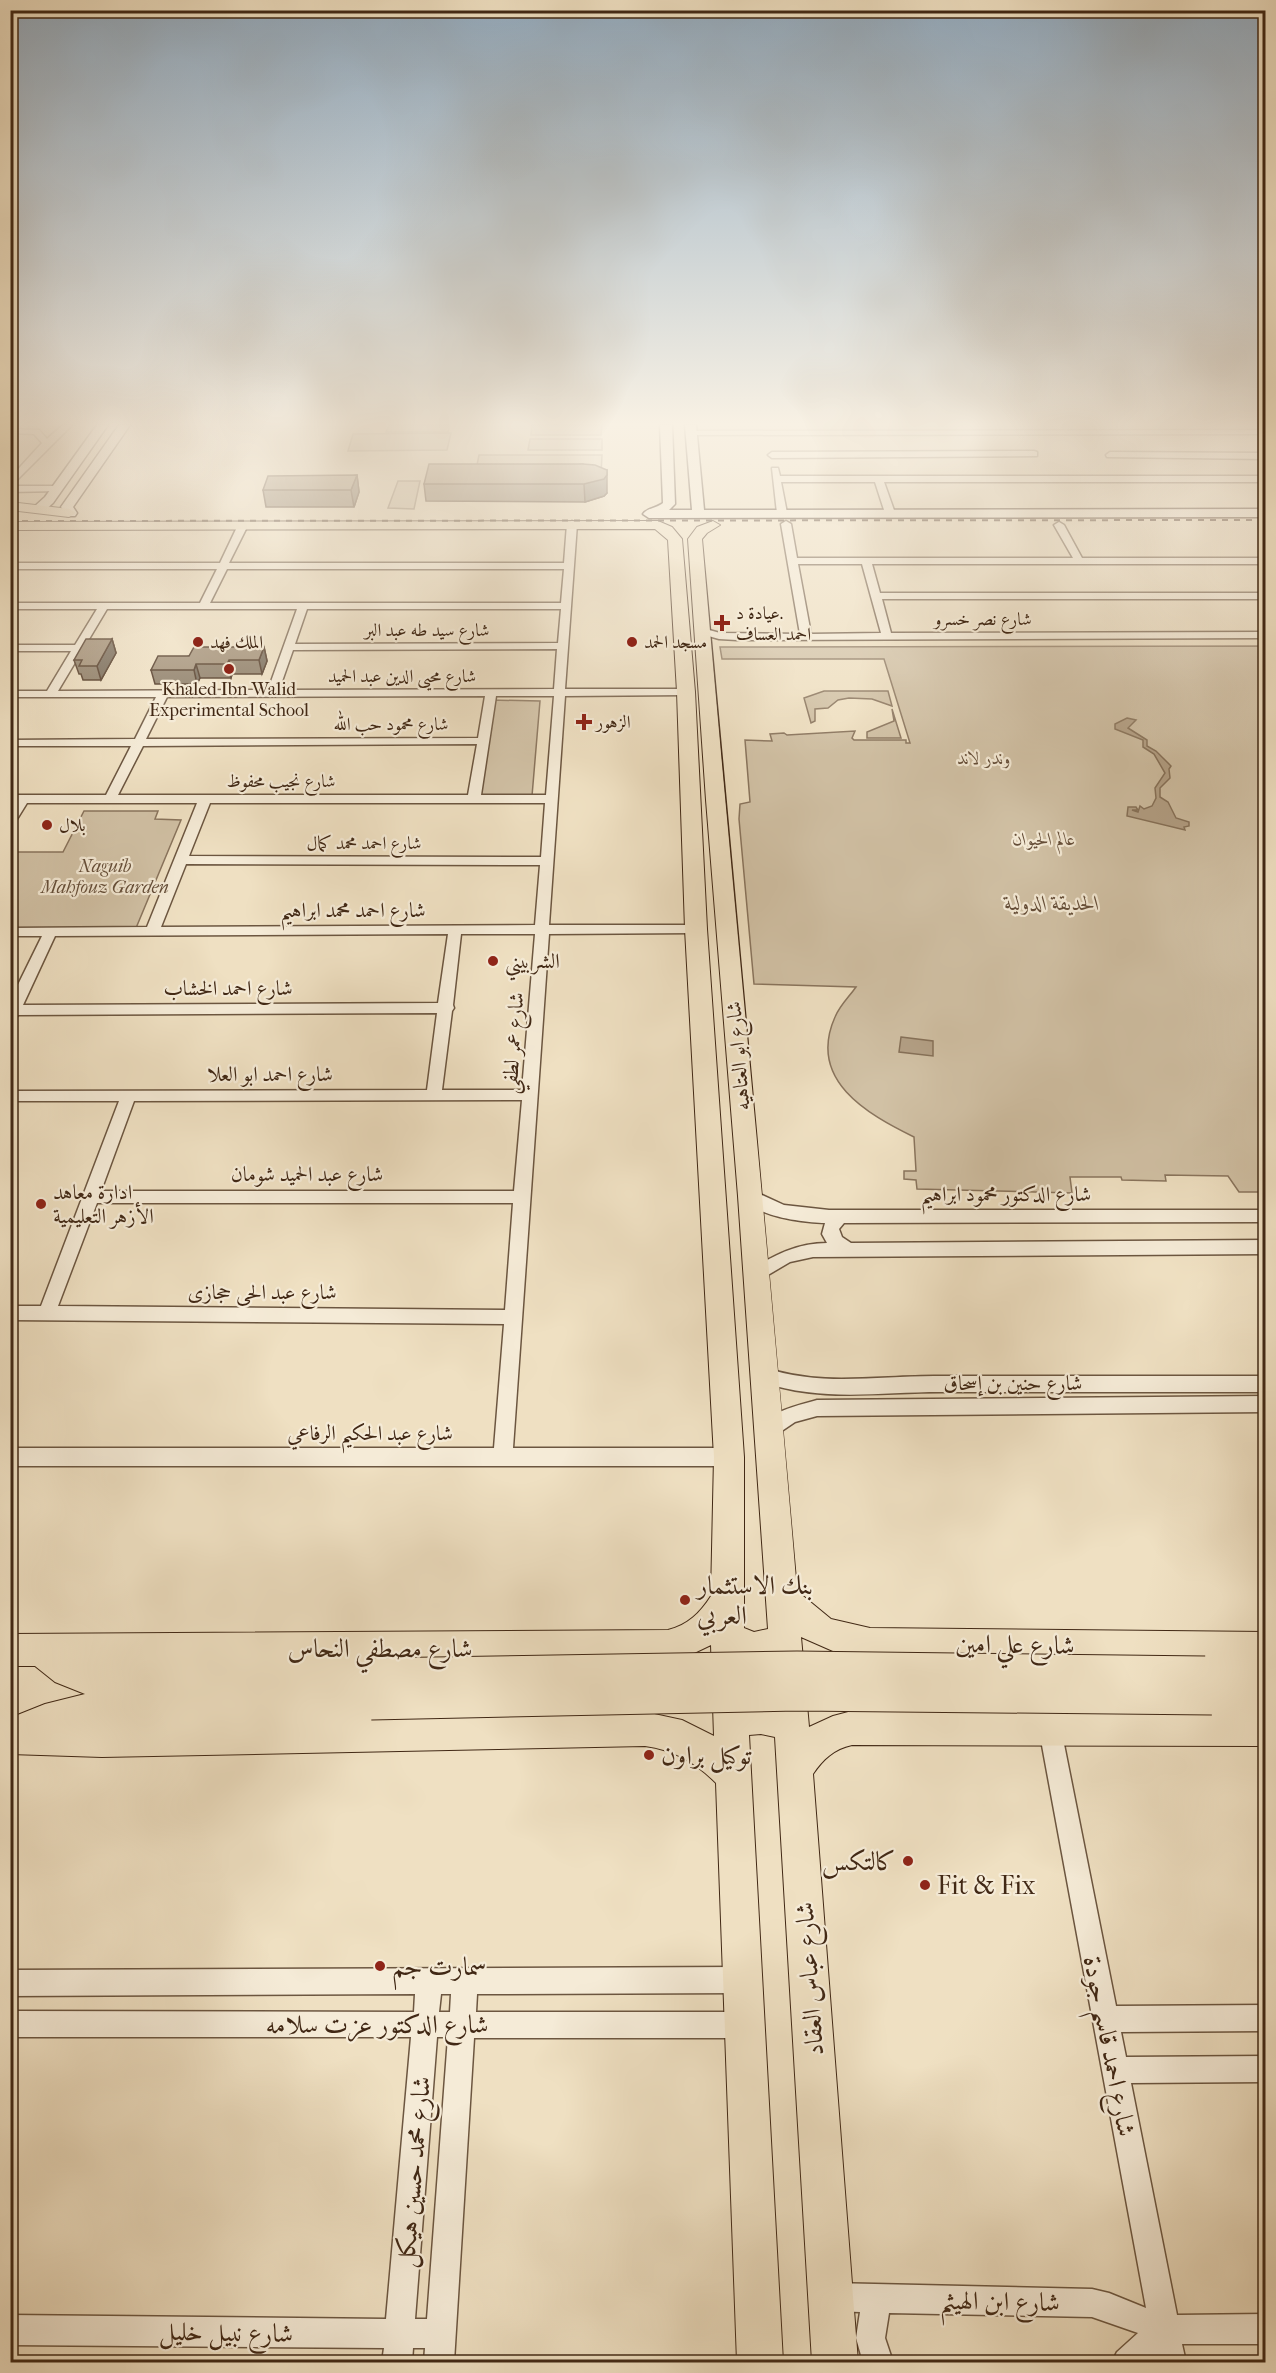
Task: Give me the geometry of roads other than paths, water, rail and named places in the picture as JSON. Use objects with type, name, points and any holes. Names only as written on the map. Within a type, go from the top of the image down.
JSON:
[{"type":"main road","name":"شارع ابو العتاهيه","points":[[681,536],[696,929],[729,1457],[728,1597]]},
{"type":"main road","name":"شارع ابو العتاهيه","points":[[683,536],[703,640],[715,800],[751,1196],[780,1596]]},
{"type":"main road","name":"شارع عباس العقاد","points":[[780,1596],[795,1773],[835,2362]]},
{"type":"main road","name":"شارع علي امين","points":[[780,1596],[802,1620],[834,1637],[870,1644],[1266,1648]]},
{"type":"main road","points":[[728,1597],[727,1635],[732,1774],[760,2362]]},
{"type":"main road","name":"شارع مصطفي النحاس","points":[[27,1650],[668,1646],[683,1643],[708,1628],[728,1597]]},
{"type":"main road","points":[[727,1635],[739,1645],[755,1649],[771,1647],[783,1638]]},
{"type":"main road","points":[[915,1644],[904,1662],[902,1683],[905,1694],[918,1715],[938,1728]]},
{"type":"main road","points":[[597,1730],[614,1715],[620,1706],[625,1684],[619,1664],[605,1647]]},
{"type":"main road","points":[[27,1650],[85,1679],[372,1689],[798,1695],[1208,1686],[1266,1673]]},
{"type":"main road","points":[[1208,1686],[1266,1699]]},
{"type":"main road","points":[[10,1737],[38,1723],[67,1714],[95,1710],[372,1689]]},
{"type":"main road","points":[[730,1725],[739,1719],[760,1716],[771,1717],[791,1728]]},
{"type":"main road","points":[[795,1773],[811,1746],[819,1739],[840,1730],[852,1728],[1266,1729]]},
{"type":"main road","points":[[10,1737],[102,1740],[645,1729],[675,1734],[705,1749],[732,1774]]},
{"type":"street","points":[[204,606],[237,536]]},
{"type":"street","name":"شارع عمر لطفي","points":[[503,1457],[571,536]]},
{"type":"street","points":[[787,536],[806,636]]},
{"type":"street","points":[[1065,536],[1079,561]]},
{"type":"street","points":[[792,561],[1266,561]]},
{"type":"street","points":[[866,561],[887,636]]},
{"type":"street","points":[[10,566],[569,566]]},
{"type":"street","points":[[876,596],[1266,596]]},
{"type":"street","points":[[10,606],[567,606]]},
{"type":"street","points":[[50,694],[104,606]]},
{"type":"street","points":[[272,693],[303,606]]},
{"type":"street","name":"شارع نصر خسرو","points":[[703,640],[719,643],[737,639],[806,636],[1266,635]]},
{"type":"street","name":"شارع نصر خسرو","points":[[703,640],[719,636],[737,639],[1266,640]]},
{"type":"street","name":"شارع سيد طه عبد البر","points":[[289,648],[564,646]]},
{"type":"street","points":[[10,648],[77,648]]},
{"type":"street","points":[[474,799],[491,692]]},
{"type":"street","name":"شارع محيى الدين عبد الحميد","points":[[10,694],[686,692]]},
{"type":"street","points":[[110,799],[163,694]]},
{"type":"street","name":"شارع محمود حب الله","points":[[10,743],[483,741]]},
{"type":"street","points":[[10,821],[17,799]]},
{"type":"street","name":"شارع نجيب محفوظ","points":[[17,799],[552,799]]},
{"type":"street","points":[[152,932],[205,799]]},
{"type":"street","name":"شارع احمد محمد كمال","points":[[181,860],[547,861]]},
{"type":"street","name":"شارع احمد محمد ابراهيم","points":[[10,933],[696,929]]},
{"type":"street","points":[[434,1094],[447,1008],[455,930]]},
{"type":"street","points":[[12,1012],[50,933]]},
{"type":"street","name":"شارع احمد الخشاب","points":[[12,1012],[447,1008]]},
{"type":"street","points":[[47,1313],[129,1095]]},
{"type":"street","name":"شارع احمد ابو العلا","points":[[10,1096],[530,1095]]},
{"type":"street","name":"شارع الدكتور محمود ابراهيم","points":[[751,1196],[768,1207],[787,1213],[840,1217],[1266,1216]]},
{"type":"street","name":"شارع عبد الحميد شومان","points":[[91,1197],[522,1197]]},
{"type":"street","points":[[840,1217],[832,1223],[829,1231],[835,1243],[845,1248]]},
{"type":"street","points":[[756,1275],[774,1262],[798,1252],[845,1248],[969,1250],[1266,1246]]},
{"type":"street","name":"شارع عبد الحى حجازى","points":[[10,1313],[513,1317]]},
{"type":"street","name":"شارع حنين بن إسحاق","points":[[764,1375],[788,1384],[813,1387],[906,1384],[1266,1384]]},
{"type":"street","points":[[813,1387],[809,1398],[817,1408]]},
{"type":"street","name":"شارع حنين بن إسحاق","points":[[767,1433],[789,1416],[817,1408],[1266,1404]]},
{"type":"street","name":"شارع عبد الحكيم الرفاعي","points":[[10,1457],[729,1457]]},
{"type":"street","name":"شارع احمد قاسم جودة","points":[[1050,1729],[1171,2362]]},
{"type":"street","name":"شارع الدكتور عزت سلامه","points":[[10,1983],[742,1980]]},
{"type":"street","name":"شارع محمد حسين هيكل","points":[[397,2362],[429,1982]]},
{"type":"street","name":"شارع محمد حسين هيكل","points":[[439,2362],[465,1982]]},
{"type":"street","points":[[1104,2019],[1266,2018]]},
{"type":"street","name":"شارع الدكتور عزت سلامه","points":[[10,2024],[744,2025]]},
{"type":"street","points":[[1114,2070],[1266,2069]]},
{"type":"street","name":"شارع ابن الهيثم","points":[[830,2297],[1092,2303],[1109,2307],[1165,2330],[1266,2329]]},
{"type":"street","points":[[878,2362],[870,2330],[876,2307],[882,2298]]},
{"type":"street","name":"شارع نبيل خليل","points":[[10,2330],[441,2334]]},
{"type":"street","points":[[1127,2362],[1165,2330]]},
{"type":"place","name":"عيادة د. احمد العساف","points":[[722,623]]},
{"type":"place","name":"الملك فهد","points":[[198,642]]},
{"type":"place","name":"مسجد الحمد","points":[[632,642]]},
{"type":"place","name":"Khaled Ibn Walid Experimental School","points":[[229,669]]},
{"type":"place","name":"الزهور","points":[[584,722]]},
{"type":"place","name":"بلال","points":[[47,825]]},
{"type":"place","name":"الشربيني","points":[[493,961]]},
{"type":"place","name":"ادارة معاهد الأزهر التعليمية","points":[[41,1204]]},
{"type":"place","name":"بنك الاستثمار العربي","points":[[685,1600]]},
{"type":"place","name":"توكيل براون","points":[[649,1755]]},
{"type":"place","name":"كالتكس","points":[[908,1861]]},
{"type":"place","name":"Fit & Fix","points":[[925,1885]]},
{"type":"place","name":"سمارت جم","points":[[380,1966]]},
{"type":"park label","name":"وندر لاند","points":[[984,758]]},
{"type":"park label","name":"عالم الحيوان","points":[[1044,839]]},
{"type":"park label","name":"Naguib Mahfouz Garden","points":[[105,876]]},
{"type":"park label","name":"الحديقة الدولية","points":[[1052,903]]}]
